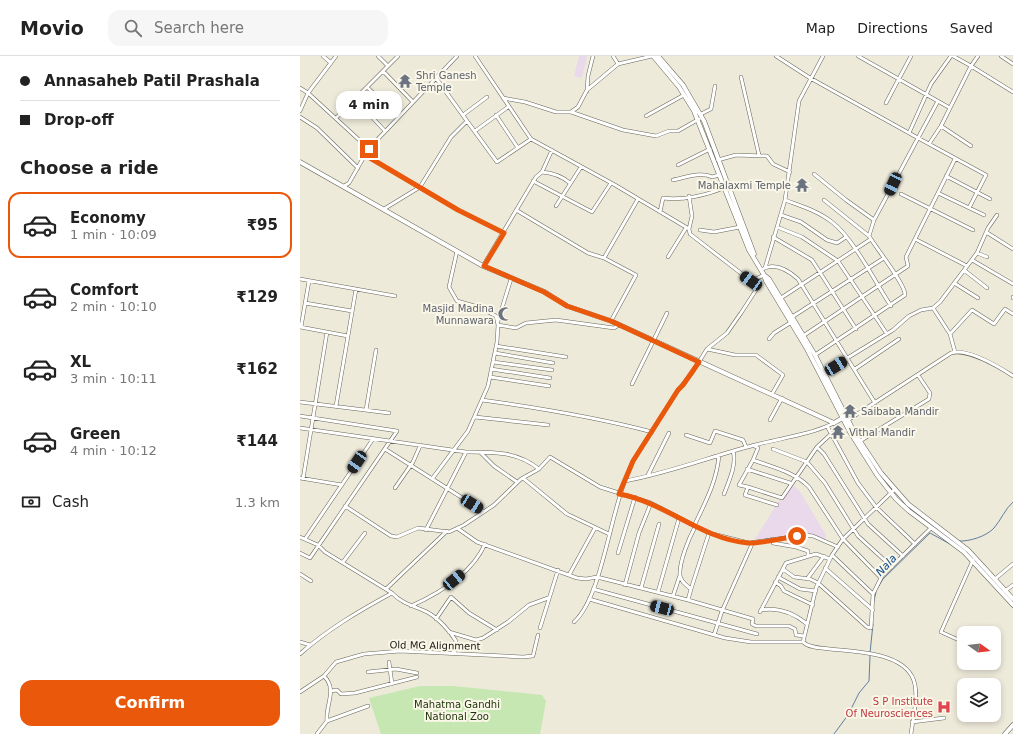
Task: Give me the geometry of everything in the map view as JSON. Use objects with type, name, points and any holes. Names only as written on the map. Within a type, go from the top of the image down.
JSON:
[{"type":"street","points":[[323,56],[330,63]]},
{"type":"street","points":[[300,111],[308,93],[336,56]]},
{"type":"street","points":[[378,56],[388,66]]},
{"type":"street","points":[[336,118],[368,88],[398,56]]},
{"type":"street","points":[[344,186],[358,168],[369,149],[457,56]]},
{"type":"street","points":[[475,56],[531,139],[611,183],[687,228],[690,234],[751,281],[758,278],[763,271],[781,215],[790,172],[799,101],[823,56]]},
{"type":"street","points":[[587,91],[588,76],[593,56]]},
{"type":"street","points":[[613,56],[618,64]]},
{"type":"street","points":[[571,112],[578,107],[587,91],[618,64],[652,56],[684,95],[698,119],[719,175],[726,187],[755,258]]},
{"type":"street","points":[[658,56],[685,89],[701,114],[749,250],[781,298],[815,355],[823,374],[868,461],[910,511],[931,528],[952,540]]},
{"type":"street","points":[[776,56],[810,78],[986,175],[969,208]]},
{"type":"street","points":[[858,56],[950,108]]},
{"type":"street","points":[[886,103],[911,56]]},
{"type":"street","points":[[909,133],[931,84],[952,56],[972,66],[1013,92]]},
{"type":"street","points":[[929,144],[941,126],[978,56]]},
{"type":"street","points":[[1001,56],[1013,64]]},
{"type":"street","points":[[383,71],[413,102]]},
{"type":"street","points":[[741,77],[759,155]]},
{"type":"street","points":[[436,78],[497,162],[531,139]]},
{"type":"street","points":[[701,114],[711,109],[715,86]]},
{"type":"street","points":[[300,88],[308,93],[369,149]]},
{"type":"street","points":[[368,88],[398,117]]},
{"type":"street","points":[[646,116],[684,95]]},
{"type":"street","points":[[463,115],[487,97]]},
{"type":"street","points":[[503,98],[525,102],[556,112],[571,112],[623,130],[656,136],[669,131],[678,131],[698,119]]},
{"type":"street","points":[[355,99],[385,131]]},
{"type":"street","points":[[781,298],[821,273],[870,238],[874,220],[938,101]]},
{"type":"street","points":[[475,131],[508,107]]},
{"type":"street","points":[[496,115],[518,148]]},
{"type":"street","points":[[300,117],[317,128],[358,168]]},
{"type":"street","points":[[384,209],[409,193],[420,188],[451,137],[467,121]]},
{"type":"street","points":[[941,126],[971,146]]},
{"type":"street","points":[[678,165],[710,149]]},
{"type":"street","points":[[484,266],[533,181],[542,172],[552,150]]},
{"type":"street","points":[[365,155],[458,210],[504,233]]},
{"type":"street","points":[[718,160],[736,155],[767,156],[773,164],[790,172]]},
{"type":"street","points":[[803,336],[863,298],[908,266],[906,258],[955,159]]},
{"type":"street","points":[[300,162],[484,266],[544,292],[567,306],[611,321],[834,423]]},
{"type":"street","points":[[556,206],[581,167]]},
{"type":"street","points":[[542,172],[559,175],[570,183]]},
{"type":"street","points":[[814,174],[874,220]]},
{"type":"street","points":[[673,180],[694,175],[712,177],[719,175]]},
{"type":"street","points":[[946,176],[990,199]]},
{"type":"street","points":[[533,181],[592,212],[611,183]]},
{"type":"street","points":[[660,212],[663,198],[674,200],[726,187]]},
{"type":"street","points":[[938,193],[984,215]]},
{"type":"street","points":[[901,194],[930,210],[973,230]]},
{"type":"street","points":[[668,257],[687,228],[692,216],[689,196]]},
{"type":"street","points":[[604,258],[638,199]]},
{"type":"street","points":[[785,200],[815,211],[833,223],[846,237],[891,306]]},
{"type":"street","points":[[815,355],[891,306],[904,297],[905,293],[895,275],[870,238],[824,200]]},
{"type":"street","points":[[516,210],[588,253],[604,258],[636,275],[611,321]]},
{"type":"street","points":[[781,215],[806,225],[828,240],[837,243],[846,237]]},
{"type":"street","points":[[823,374],[887,334],[909,316],[921,310],[933,308],[977,253],[986,232],[997,215]]},
{"type":"street","points":[[700,230],[714,232],[740,227]]},
{"type":"street","points":[[777,227],[802,237],[838,261],[887,334]]},
{"type":"street","points":[[986,232],[1013,249]]},
{"type":"street","points":[[774,238],[812,260],[856,329]]},
{"type":"street","points":[[915,239],[967,266]]},
{"type":"street","points":[[457,251],[449,287],[457,301],[490,312],[496,316],[498,324]]},
{"type":"street","points":[[977,253],[987,257]]},
{"type":"street","points":[[792,317],[884,258]]},
{"type":"street","points":[[972,260],[1013,284]]},
{"type":"street","points":[[763,271],[775,266],[791,272],[814,303],[876,403]]},
{"type":"street","points":[[964,270],[987,288]]},
{"type":"street","points":[[763,271],[766,281],[790,323],[823,374]]},
{"type":"street","points":[[574,622],[580,616],[593,589],[619,494],[633,461],[678,390],[699,362],[706,349],[727,333],[758,287],[758,278]]},
{"type":"street","points":[[300,279],[395,296]]},
{"type":"street","points":[[432,479],[468,431],[476,416],[490,377],[495,353],[498,324],[511,279]]},
{"type":"street","points":[[309,281],[300,327],[348,336]]},
{"type":"street","points":[[954,282],[978,298]]},
{"type":"street","points":[[336,406],[356,289]]},
{"type":"street","points":[[305,303],[352,311]]},
{"type":"street","points":[[933,308],[950,334],[955,352]]},
{"type":"street","points":[[950,334],[972,310],[994,324],[1005,309],[1013,314]]},
{"type":"street","points":[[632,384],[667,313]]},
{"type":"street","points":[[498,324],[516,328],[526,324],[556,320],[614,328],[619,325]]},
{"type":"street","points":[[769,339],[774,333],[790,323]]},
{"type":"street","points":[[327,332],[312,430],[302,479],[342,485]]},
{"type":"street","points":[[855,369],[899,339]]},
{"type":"street","points":[[496,346],[566,357]]},
{"type":"street","points":[[706,349],[735,355],[756,356],[783,375],[772,394]]},
{"type":"street","points":[[366,410],[376,350]]},
{"type":"street","points":[[625,481],[753,445],[819,430],[876,403],[958,351],[978,358],[1013,376]]},
{"type":"street","points":[[495,353],[553,363]]},
{"type":"street","points":[[493,362],[552,370]]},
{"type":"street","points":[[491,369],[550,378]]},
{"type":"street","points":[[860,441],[929,399],[930,393],[918,375]]},
{"type":"street","points":[[490,377],[549,386]]},
{"type":"street","points":[[770,420],[782,398]]},
{"type":"street","points":[[482,400],[614,421],[652,432]]},
{"type":"street","points":[[300,402],[389,413]]},
{"type":"street","points":[[300,416],[397,431],[310,558],[300,553]]},
{"type":"street","points":[[476,416],[548,425]]},
{"type":"street","points":[[846,418],[892,491],[974,558],[1013,599]]},
{"type":"street","points":[[827,426],[858,483],[876,507],[915,544]]},
{"type":"street","points":[[300,428],[453,451],[512,454],[530,462],[539,469]]},
{"type":"street","points":[[686,435],[710,443],[715,431],[743,440],[746,447]]},
{"type":"street","points":[[648,474],[669,433]]},
{"type":"street","points":[[753,445],[758,448],[739,485],[748,486],[782,498],[790,483],[817,447],[831,434]]},
{"type":"street","points":[[304,539],[373,439]]},
{"type":"street","points":[[395,488],[420,446]]},
{"type":"street","points":[[817,447],[824,454],[865,518],[903,556]]},
{"type":"street","points":[[385,449],[483,511]]},
{"type":"street","points":[[773,449],[807,462],[825,484],[858,536],[892,567]]},
{"type":"street","points":[[724,494],[732,472],[734,456],[733,451]]},
{"type":"street","points":[[426,530],[466,452]]},
{"type":"street","points":[[480,452],[494,466],[517,482]]},
{"type":"street","points":[[673,596],[689,539],[708,497],[718,467],[719,455]]},
{"type":"street","points":[[346,506],[391,536],[397,538],[418,528],[447,531],[456,528],[494,505],[517,482],[539,469],[550,458],[600,487],[651,503],[709,533],[749,543],[805,535],[813,536],[838,546]]},
{"type":"street","points":[[753,460],[796,476],[809,487],[843,539],[881,578]]},
{"type":"street","points":[[747,469],[790,483]]},
{"type":"street","points":[[523,478],[567,514],[609,534]]},
{"type":"street","points":[[748,486],[745,495],[776,505]]},
{"type":"street","points":[[803,642],[818,583],[832,555],[843,539],[892,491]]},
{"type":"street","points":[[618,553],[635,497]]},
{"type":"street","points":[[625,584],[639,533],[651,503]]},
{"type":"street","points":[[658,592],[679,518]]},
{"type":"street","points":[[641,588],[659,524]]},
{"type":"street","points":[[456,528],[477,542],[569,575],[586,579],[597,577],[688,600],[753,619],[752,624],[756,626],[789,626],[795,629],[796,635],[804,636]]},
{"type":"street","points":[[569,575],[595,528]]},
{"type":"street","points":[[783,569],[794,577],[807,579],[818,583],[867,627],[871,628],[873,594],[881,578],[931,528]]},
{"type":"street","points":[[386,589],[447,531]]},
{"type":"street","points":[[343,562],[365,533]]},
{"type":"street","points":[[688,600],[709,533]]},
{"type":"street","points":[[300,537],[318,545],[392,593],[398,599],[430,614],[449,632],[456,641],[455,651],[452,653]]},
{"type":"street","points":[[772,539],[773,543],[796,547],[808,551],[808,556]]},
{"type":"street","points":[[714,635],[722,611],[753,542]]},
{"type":"street","points":[[411,606],[447,586],[466,571],[480,556],[485,544]]},
{"type":"street","points":[[807,624],[800,618],[790,613],[769,608],[760,611],[786,563],[816,554],[824,556],[830,560]]},
{"type":"street","points":[[832,555],[873,594]]},
{"type":"street","points":[[807,579],[824,556]]},
{"type":"street","points":[[974,558],[1013,605]]},
{"type":"street","points":[[957,639],[941,632],[974,558]]},
{"type":"street","points":[[995,579],[1013,564]]},
{"type":"street","points":[[825,568],[873,610]]},
{"type":"street","points":[[540,628],[548,598],[558,570]]},
{"type":"street","points":[[300,574],[311,581]]},
{"type":"street","points":[[680,575],[683,583],[691,589]]},
{"type":"street","points":[[778,577],[800,589],[816,591]]},
{"type":"street","points":[[776,582],[784,591],[813,605]]},
{"type":"street","points":[[1005,590],[1013,585]]},
{"type":"street","points":[[593,589],[757,634]]},
{"type":"street","points":[[300,654],[327,631],[392,593]]},
{"type":"street","points":[[436,619],[452,596],[469,613],[496,630]]},
{"type":"street","points":[[449,632],[476,640],[496,630],[529,605],[548,598]]},
{"type":"street","points":[[589,599],[714,635],[751,642],[803,642],[806,645],[819,648],[867,654],[897,661],[913,678],[916,690],[911,734]]},
{"type":"street","name":"Old MG Alignment","points":[[300,692],[324,676],[334,664],[353,656],[400,651],[516,657],[533,656],[538,635]]},
{"type":"street","points":[[300,642],[310,645]]},
{"type":"street","points":[[389,662],[392,684]]},
{"type":"street","points":[[368,672],[390,670],[417,672]]},
{"type":"street","points":[[318,734],[327,721],[327,711],[331,691],[329,683],[324,676]]},
{"type":"street","points":[[331,691],[337,690],[342,694],[348,694],[418,677]]},
{"type":"street","points":[[327,721],[368,706]]},
{"type":"street","points":[[912,722],[944,718]]},
{"type":"street","points":[[1004,734],[1013,725]]},
{"type":"shaded area","points":[[579,56],[587,56],[582,78],[574,76]]},
{"type":"shaded area","points":[[790,483],[799,490],[826,535],[825,541],[810,536],[753,542]]},
{"type":"green space","name":"Mahatma Gandhi National Zoo","points":[[420,686],[453,686],[542,695],[546,701],[540,734],[381,734],[369,698]]},
{"type":"waterway","name":"Nala","points":[[958,541],[967,541],[987,534],[994,528],[1013,502]]},
{"type":"waterway","name":"Nala","points":[[877,589],[883,579],[930,533],[950,544]]},
{"type":"waterway","name":"Nala","points":[[874,601],[876,592]]},
{"type":"waterway","name":"Nala","points":[[870,653],[873,624]]},
{"type":"waterway","name":"Nala","points":[[834,734],[848,715],[859,693],[869,681],[870,656]]},
{"type":"place","name":"Shri Ganesh Temple","points":[[405,81]]},
{"type":"place","name":"Mahalaxmi Temple","points":[[802,185]]},
{"type":"place","name":"Masjid Madina Munnawara","points":[[505,314]]},
{"type":"place","name":"Saibaba Mandir","points":[[850,411]]},
{"type":"place","name":"Vithal Mandir","points":[[838,432]]},
{"type":"place","name":"S P Institute Of Neurosciences","points":[[944,707]]},
{"type":"route","points":[[369,149],[365,155],[458,210],[504,233],[484,266],[544,292],[567,306],[611,321],[699,362],[678,390],[633,461],[619,494],[635,497],[651,503],[709,533],[749,543],[797,536]]}]
